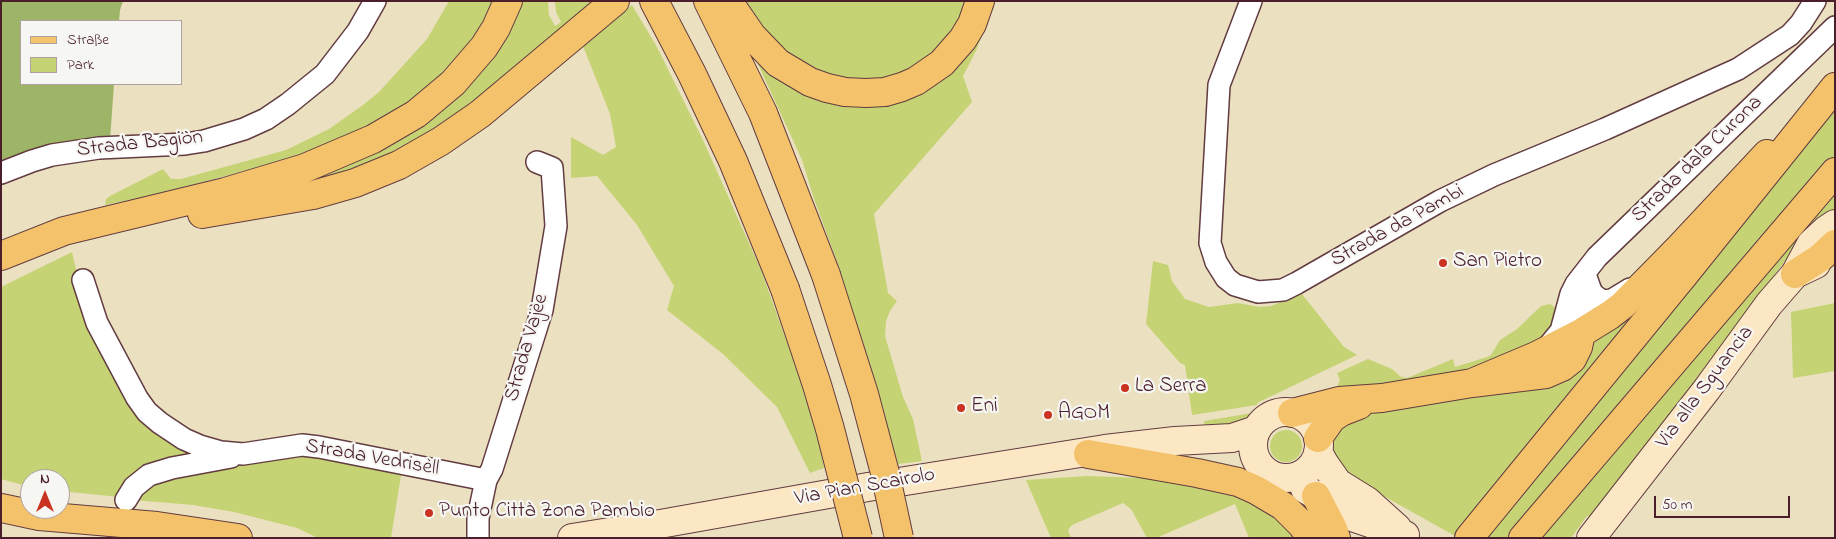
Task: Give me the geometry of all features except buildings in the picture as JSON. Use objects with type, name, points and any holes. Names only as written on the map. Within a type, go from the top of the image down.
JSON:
[{"type":"main road","points":[[1,256],[64,231],[232,190],[305,168],[373,139],[416,114],[452,83],[484,47],[496,28],[508,1]]},
{"type":"main road","points":[[110,221],[184,217],[276,202],[313,195],[378,174],[420,153],[461,128],[498,100],[615,1]]},
{"type":"main road","points":[[708,1],[764,113],[826,275],[866,402],[885,473],[899,538]]},
{"type":"main road","points":[[728,1],[752,36],[778,63],[810,82],[827,88],[866,94],[885,92],[902,87],[916,81],[942,63],[963,39],[972,24],[980,1]]},
{"type":"main road","points":[[655,4],[692,74],[733,161],[785,289],[823,403],[858,538]]},
{"type":"main road","points":[[1472,383],[1536,356],[1581,333],[1616,310],[1648,279],[1835,82]]},
{"type":"main road","points":[[1469,538],[1835,87]]},
{"type":"main road","points":[[1523,538],[1835,172]]},
{"type":"main road","points":[[1796,274],[1811,244],[1835,224]]},
{"type":"main road","points":[[1796,274],[1820,258],[1835,244]]},
{"type":"main road","name":"Via alla Sguancia","points":[[1591,538],[1707,390],[1769,304],[1796,274],[1835,254]]},
{"type":"main road","points":[[1292,413],[1339,401],[1382,398],[1472,383],[1532,377],[1555,371],[1576,354],[1581,333]]},
{"type":"main road","points":[[1285,478],[1294,478],[1310,468],[1328,423],[1342,412],[1382,398]]},
{"type":"main road","points":[[1282,412],[1292,413],[1306,419],[1316,431],[1324,463],[1338,483],[1367,501],[1408,536],[1355,518],[1285,478],[1268,473],[1261,467],[1253,450],[1256,430],[1263,422],[1282,412]]},
{"type":"main road","name":"Via Pian Scairolo","points":[[572,538],[859,488],[1150,443],[1232,438],[1256,430]]},
{"type":"main road","name":"Via Pian Scairolo","points":[[1080,454],[1178,452],[1256,459]]},
{"type":"main road","points":[[1080,454],[1197,473],[1238,482],[1284,506],[1302,525],[1310,538]]},
{"type":"main road","points":[[1316,496],[1336,538]]},
{"type":"main road","points":[[1,508],[39,516],[203,531],[238,538]]},
{"type":"main road","name":"Via Pian Scairolo","points":[[626,538],[660,524]]},
{"type":"street","name":"Strada Bagiòn","points":[[1,173],[52,155],[100,148],[185,144],[218,137],[252,125],[288,104],[325,74],[358,31],[375,1]]},
{"type":"street","name":"Strada da Pambi","points":[[1251,1],[1219,85],[1210,242],[1216,262],[1226,278],[1246,290],[1270,292],[1283,290],[1297,283],[1440,201],[1485,179],[1605,129],[1738,69],[1790,35],[1801,23],[1815,1]]},
{"type":"street","name":"Strada dala Curona","points":[[1536,356],[1551,344],[1561,331],[1573,290],[1588,271],[1835,27]]},
{"type":"street","name":"Strada Vajèe","points":[[478,538],[478,518],[486,480],[492,469],[542,310],[556,226],[552,168],[538,162]]},
{"type":"street","points":[[1588,271],[1588,285],[1594,295],[1607,302],[1648,279]]},
{"type":"street","points":[[1581,333],[1588,271]]},
{"type":"street","name":"Strada Vedrisèll","points":[[83,280],[97,323],[147,412],[184,439],[221,452],[244,454],[302,445],[319,447],[486,480]]},
{"type":"street","points":[[126,500],[134,486],[141,479],[158,471],[244,454]]},
{"type":"green space","points":[[1,1],[123,1],[119,20],[20,20],[20,85],[114,85],[110,140],[1,163]]},
{"type":"green space","points":[[449,1],[495,1],[485,21],[461,56],[425,91],[399,110],[328,145],[297,156],[175,190],[105,205],[106,199],[110,196],[163,169],[171,179],[181,179],[286,150],[329,129],[379,92],[427,39]]},
{"type":"green space","points":[[519,1],[548,1],[549,15],[555,26],[561,22],[556,12],[555,1],[599,1],[478,103],[390,158],[309,184],[308,180],[345,166],[383,147]]},
{"type":"green space","points":[[743,1],[966,1],[963,14],[952,33],[921,62],[904,71],[882,78],[860,80],[837,77],[813,69],[793,58],[754,18]]},
{"type":"green space","points":[[986,1],[996,1],[976,51],[963,76],[972,102],[874,214],[888,293],[897,301],[886,321],[885,336],[903,397],[913,419],[922,461],[898,464],[840,270],[802,160],[751,49],[886,100]]},
{"type":"green space","points":[[632,5],[657,47],[703,140],[761,270],[818,428],[824,468],[810,473],[777,407],[723,354],[667,310],[674,286],[637,225],[597,176],[571,178],[571,137],[603,155],[616,147],[610,114],[583,46]]},
{"type":"green space","points":[[1835,107],[1835,157],[1510,538],[1482,538]]},
{"type":"green space","points":[[1835,188],[1835,212],[1806,233],[1593,516],[1587,516],[1571,538],[1537,538]]},
{"type":"green space","points":[[72,252],[84,303],[141,419],[215,454],[119,497],[70,492],[70,469],[20,469],[20,484],[1,479],[1,287]]},
{"type":"green space","points":[[1153,261],[1168,265],[1172,281],[1185,299],[1209,307],[1238,303],[1259,307],[1271,306],[1302,294],[1344,347],[1357,355],[1257,403],[1257,405],[1192,415],[1185,365],[1180,363],[1146,324]]},
{"type":"green space","points":[[1649,298],[1517,464],[1455,536],[1348,476],[1334,456],[1332,441],[1347,419],[1594,336]]},
{"type":"green space","points":[[1835,303],[1835,371],[1793,378],[1791,312]]},
{"type":"green space","points":[[1550,304],[1556,308],[1559,314],[1544,340],[1487,367],[1335,392],[1340,380],[1337,373],[1368,359],[1392,369],[1401,377],[1407,378],[1453,359],[1455,367],[1487,357],[1491,355],[1500,340],[1517,329],[1541,306]]},
{"type":"green space","points":[[1264,411],[1251,422],[1205,434],[1204,421]]},
{"type":"green space","points":[[1286,430],[1292,431],[1297,435],[1301,440],[1301,452],[1297,457],[1292,461],[1286,462],[1280,461],[1275,457],[1271,452],[1270,446],[1271,440],[1275,435],[1280,431]]},
{"type":"green space","points":[[287,451],[401,475],[391,538],[318,538],[297,528],[234,512],[193,505],[133,500],[151,480]]},
{"type":"green space","points":[[1087,476],[1145,478],[1242,490],[1302,538],[1249,538],[1235,504],[1156,538],[1147,538],[1131,509],[1123,503],[1072,525],[1068,530],[1071,538],[1051,538],[1026,480]]},
{"type":"place","name":"San Pietro","points":[[1443,263]]},
{"type":"place","name":"La Serra","points":[[1125,388]]},
{"type":"place","name":"Eni","points":[[961,408]]},
{"type":"place","name":"AGOM","points":[[1048,415]]},
{"type":"place","name":"Punto Città Zona Pambio","points":[[429,513]]}]
